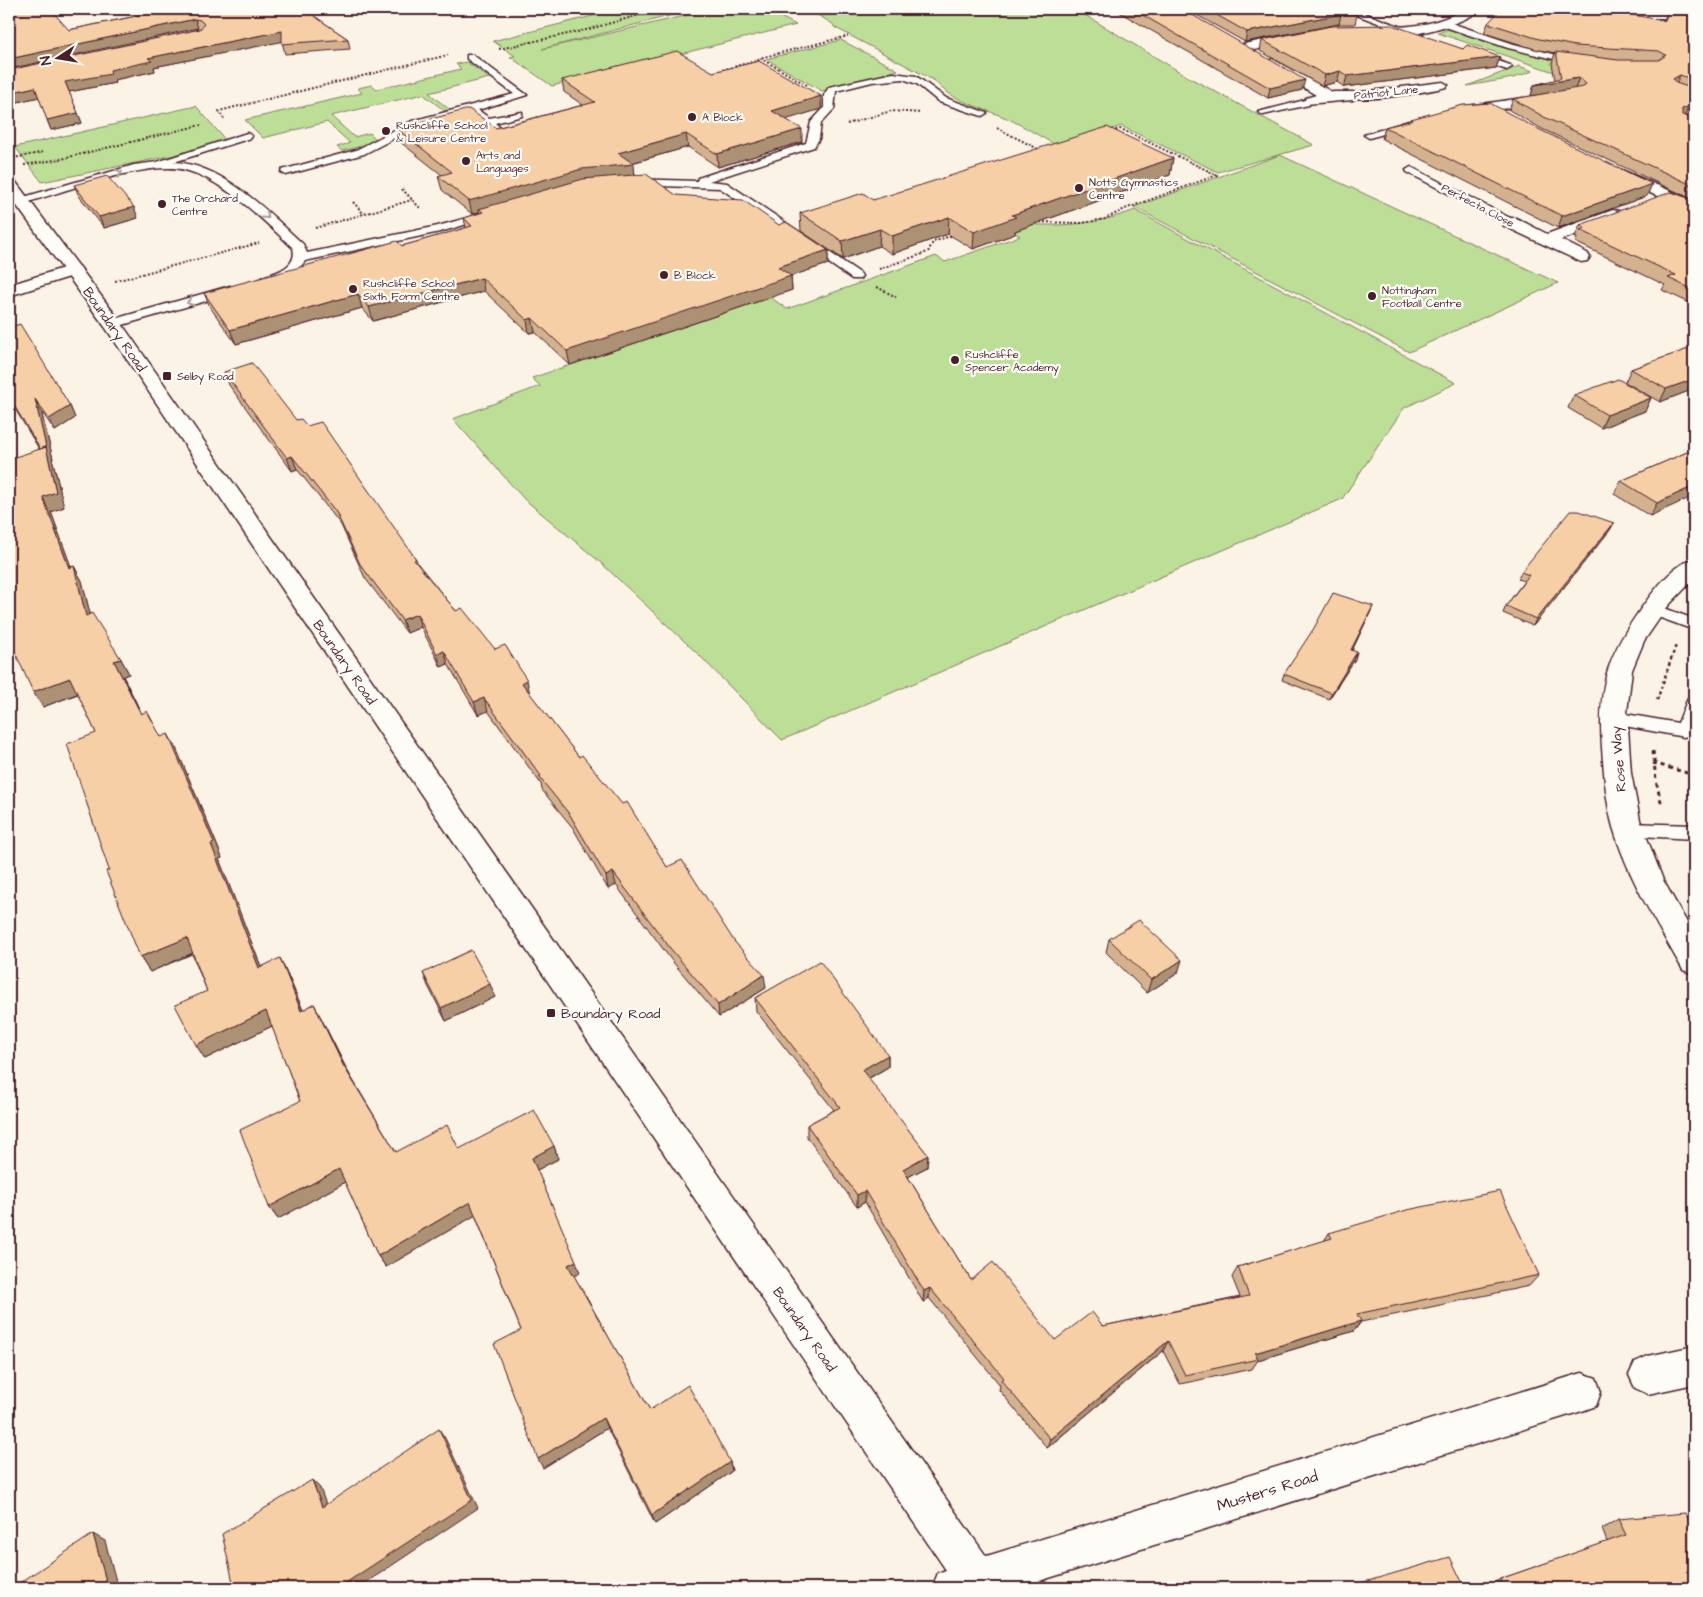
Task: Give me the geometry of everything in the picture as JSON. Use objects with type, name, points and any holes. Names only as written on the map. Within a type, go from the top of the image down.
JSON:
[{"type":"street","points":[[1355,30],[1407,31],[1444,24],[1473,9]]},
{"type":"street","points":[[1583,9],[1694,14]]},
{"type":"street","points":[[1244,48],[1309,34]]},
{"type":"street","points":[[1229,39],[1329,97]]},
{"type":"street","name":"Patriot Lane","points":[[1305,102],[1329,97],[1353,96]]},
{"type":"street","points":[[1454,113],[1527,101]]},
{"type":"street","points":[[1490,107],[1511,120]]},
{"type":"street","points":[[1604,166],[1666,196],[1694,207]]},
{"type":"street","name":"Boundary Road","points":[[9,184],[112,324],[971,1585]]},
{"type":"street","points":[[1647,203],[1666,196]]},
{"type":"street","points":[[1546,240],[1629,210]]},
{"type":"street","name":"Perfecta Close","points":[[1510,222],[1580,257]]},
{"type":"street","points":[[9,291],[73,270]]},
{"type":"street","name":"Rose Way","points":[[1694,566],[1652,609],[1619,671],[1614,718],[1618,771],[1628,830],[1648,877],[1694,962]]},
{"type":"street","points":[[1648,1375],[1694,1365]]},
{"type":"street","name":"Musters Road","points":[[971,1585],[1582,1392]]},
{"type":"lane","points":[[1345,9],[1424,38]]},
{"type":"lane","points":[[1444,24],[1479,37],[1548,56],[1589,64]]},
{"type":"lane","points":[[1461,51],[1507,67]]},
{"type":"lane","points":[[286,172],[360,152],[416,123],[522,95],[470,57]]},
{"type":"lane","points":[[691,183],[810,145],[815,134],[816,122],[829,109],[829,95],[832,89],[873,79],[902,77],[923,83],[942,99],[982,113]]},
{"type":"lane","name":"Patriot Lane","points":[[1353,96],[1373,95],[1443,84]]},
{"type":"lane","name":"Patriot Lane","points":[[1263,112],[1305,102]]},
{"type":"lane","points":[[470,109],[497,129]]},
{"type":"lane","points":[[487,122],[518,114]]},
{"type":"lane","points":[[1369,135],[1416,122]]},
{"type":"lane","points":[[21,201],[138,167],[154,165],[247,136]]},
{"type":"lane","points":[[154,165],[190,168],[255,207],[300,247],[301,258],[294,268],[277,277],[258,282]]},
{"type":"lane","name":"Perfecta Close","points":[[1411,170],[1510,222]]},
{"type":"lane","points":[[620,183],[652,181],[723,185],[856,276]]},
{"type":"lane","points":[[301,258],[440,229],[497,212]]},
{"type":"lane","points":[[112,324],[239,288]]},
{"type":"lane","points":[[1652,609],[1694,625]]},
{"type":"lane","points":[[1614,718],[1684,731],[1694,702]]},
{"type":"lane","points":[[1628,830],[1694,832]]},
{"type":"path","points":[[493,51],[586,30],[661,9]]},
{"type":"path","points":[[709,73],[848,36]]},
{"type":"path","points":[[217,121],[226,119],[219,111],[454,54]]},
{"type":"path","points":[[762,59],[821,93],[829,95]]},
{"type":"path","points":[[815,134],[891,111],[924,113]]},
{"type":"path","points":[[982,113],[973,116],[1047,153]]},
{"type":"path","points":[[15,166],[61,159],[202,125]]},
{"type":"path","points":[[1031,222],[1067,224],[1104,219],[1115,216],[1125,209],[1218,175],[1120,129],[1112,131]]},
{"type":"path","points":[[9,159],[44,152]]},
{"type":"path","points":[[402,190],[424,213]]},
{"type":"path","points":[[307,230],[412,200]]},
{"type":"path","points":[[353,202],[364,214]]},
{"type":"path","points":[[879,269],[928,252],[933,242],[959,233]]},
{"type":"path","points":[[86,288],[266,241]]},
{"type":"path","points":[[1653,764],[1694,774]]},
{"type":"green space","points":[[620,9],[696,9],[542,49],[714,9],[765,9],[796,25],[552,86],[510,57],[515,56],[493,41]]},
{"type":"green space","points":[[807,9],[1075,9],[1190,78],[1314,145],[1218,172],[1121,126],[1059,147],[1011,120],[959,99],[935,81],[834,27],[833,24]]},
{"type":"green space","points":[[1448,29],[1557,61],[1566,76],[1438,33]]},
{"type":"green space","points":[[841,40],[898,70],[822,91],[766,59]]},
{"type":"green space","points":[[467,62],[489,78],[429,93],[450,110],[445,111],[423,94],[331,116],[354,137],[370,133],[376,139],[362,146],[342,151],[337,147],[350,143],[327,122],[263,138],[245,120],[362,93],[358,88],[372,85],[377,89],[461,69],[456,64]]},
{"type":"green space","points":[[1519,66],[1533,71],[1513,78],[1467,86]]},
{"type":"green space","points":[[196,106],[229,144],[42,182],[15,147]]},
{"type":"green space","points":[[1280,155],[1558,283],[1409,352],[1134,207]]},
{"type":"green space","points":[[1135,210],[1456,383],[1404,408],[1342,499],[782,740],[700,656],[600,562],[524,499],[453,419],[540,386],[532,378],[770,297],[787,309],[936,256],[945,262],[1020,236],[1013,232],[1024,227],[1024,224],[1067,225],[1108,219]]},
{"type":"building","points":[[9,9],[50,9],[69,30],[156,12],[151,9],[304,9],[348,39],[282,44],[282,31],[148,58],[152,61],[110,70],[111,74],[65,82],[78,113],[47,120],[35,87],[9,93],[9,70],[200,29],[204,24],[200,20],[195,19],[9,59]]},
{"type":"building","points":[[1132,9],[1182,9],[1305,80],[1270,88]]},
{"type":"building","points":[[1206,9],[1343,9],[1357,14],[1341,14],[1247,32]]},
{"type":"building","points":[[1501,9],[1603,9],[1665,21],[1668,10],[1694,9],[1694,80],[1680,75],[1673,79],[1676,83],[1694,89],[1694,110],[1688,107],[1682,109],[1682,115],[1694,119],[1694,186],[1544,117],[1513,99],[1583,87],[1586,84],[1579,78],[1534,85],[1561,78],[1556,52],[1618,60],[1659,60],[1666,55],[1659,51],[1575,46],[1539,39],[1488,23]]},
{"type":"building","points":[[1392,25],[1463,49],[1467,45],[1500,57],[1347,76],[1340,71],[1325,75],[1262,40],[1331,26]]},
{"type":"building","points":[[677,51],[713,72],[759,61],[821,96],[772,111],[802,129],[717,154],[686,134],[618,153],[634,164],[582,169],[469,201],[438,176],[452,172],[396,128],[469,109],[496,128],[595,102],[562,80]]},
{"type":"building","points":[[1490,103],[1532,126],[1652,184],[1562,216],[1385,127],[1463,105]]},
{"type":"building","points":[[1107,127],[1173,158],[1012,215],[1016,217],[974,232],[949,217],[892,236],[880,229],[842,241],[800,213],[863,193],[873,200]]},
{"type":"building","points":[[646,174],[676,195],[743,200],[779,225],[786,222],[828,250],[778,267],[791,276],[567,351],[532,318],[527,320],[482,278],[369,307],[358,294],[230,330],[204,293],[397,241],[402,246],[472,226],[464,218],[483,212],[479,209],[583,179]]},
{"type":"building","points":[[107,176],[134,207],[99,217],[74,185]]},
{"type":"building","points":[[1671,192],[1694,200],[1694,290],[1668,278],[1676,275],[1580,230],[1585,228],[1580,225]]},
{"type":"building","points":[[9,323],[11,327],[20,324],[70,406],[49,419],[35,399],[46,447],[40,449],[9,397]]},
{"type":"building","points":[[1694,347],[1694,379],[1666,389],[1631,369]]},
{"type":"building","points":[[252,363],[296,420],[301,419],[307,426],[321,422],[416,559],[414,560],[456,611],[462,608],[495,649],[505,645],[527,680],[522,683],[579,757],[582,755],[622,804],[627,802],[667,867],[682,860],[734,941],[764,975],[718,1005],[670,948],[613,872],[606,876],[570,815],[539,777],[541,776],[484,698],[474,702],[444,651],[437,654],[417,614],[402,620],[360,564],[336,512],[292,456],[287,458],[224,372]]},
{"type":"building","points":[[1618,379],[1651,398],[1607,415],[1574,395]]},
{"type":"building","points":[[46,447],[56,492],[43,497],[69,568],[74,566],[86,616],[92,613],[121,659],[114,661],[141,714],[147,711],[161,737],[168,734],[214,843],[211,844],[259,968],[280,958],[301,1011],[314,1004],[343,1065],[396,1152],[447,1125],[459,1149],[534,1110],[554,1146],[532,1158],[576,1261],[568,1265],[650,1410],[688,1385],[730,1462],[652,1515],[603,1418],[538,1459],[494,1344],[521,1330],[470,1202],[378,1256],[339,1169],[269,1207],[240,1130],[300,1101],[266,1011],[196,1045],[175,1005],[207,991],[187,938],[140,957],[106,871],[109,870],[67,744],[96,733],[70,678],[33,692],[9,639],[9,627],[14,624],[9,586],[9,459]]},
{"type":"building","points":[[1694,449],[1694,486],[1657,503],[1621,481]]},
{"type":"building","points":[[1570,511],[1579,511],[1614,523],[1536,619],[1506,606],[1529,575],[1521,572]]},
{"type":"building","points":[[1333,593],[1373,606],[1351,650],[1357,652],[1332,693],[1284,674],[1314,628]]},
{"type":"building","points":[[1139,920],[1182,960],[1151,980],[1109,939]]},
{"type":"building","points":[[471,950],[490,984],[441,1008],[423,973]]},
{"type":"building","points":[[820,961],[888,1055],[862,1070],[928,1155],[903,1169],[971,1280],[993,1262],[1055,1340],[1092,1312],[1103,1326],[1249,1296],[1238,1267],[1332,1238],[1329,1233],[1407,1210],[1500,1191],[1539,1275],[1357,1314],[1361,1321],[1255,1353],[1258,1359],[1185,1375],[1168,1341],[1050,1439],[1001,1380],[1004,1378],[930,1288],[924,1291],[865,1191],[857,1195],[807,1125],[840,1107],[755,998]]},
{"type":"building","points":[[439,1429],[472,1500],[338,1588],[218,1588],[233,1582],[222,1534],[312,1480],[322,1507]]},
{"type":"building","points":[[1685,1513],[1694,1530],[1694,1588],[1504,1588],[1500,1579],[1626,1535],[1618,1519]]},
{"type":"building","points":[[93,1534],[108,1588],[12,1588]]},
{"type":"building","points":[[1450,1557],[1465,1588],[1350,1588],[1354,1585]]},
{"type":"place","name":"A Block","points":[[692,117]]},
{"type":"place","name":"Rushcliffe School & Leisure Centre","points":[[386,131]]},
{"type":"place","name":"Arts and Languages","points":[[466,161]]},
{"type":"place","name":"Notts Gymnastics Centre","points":[[1079,188]]},
{"type":"place","name":"The Orchard Centre","points":[[162,204]]},
{"type":"place","name":"B Block","points":[[664,275]]},
{"type":"place","name":"Rushcliffe School Sixth Form Centre","points":[[353,289]]},
{"type":"place","name":"Nottingham Football Centre","points":[[1372,296]]},
{"type":"place","name":"Rushcliffe Spencer Academy","points":[[955,360]]},
{"type":"place","name":"Selby Road","points":[[167,376]]},
{"type":"place","name":"Boundary Road","points":[[551,1013]]}]
